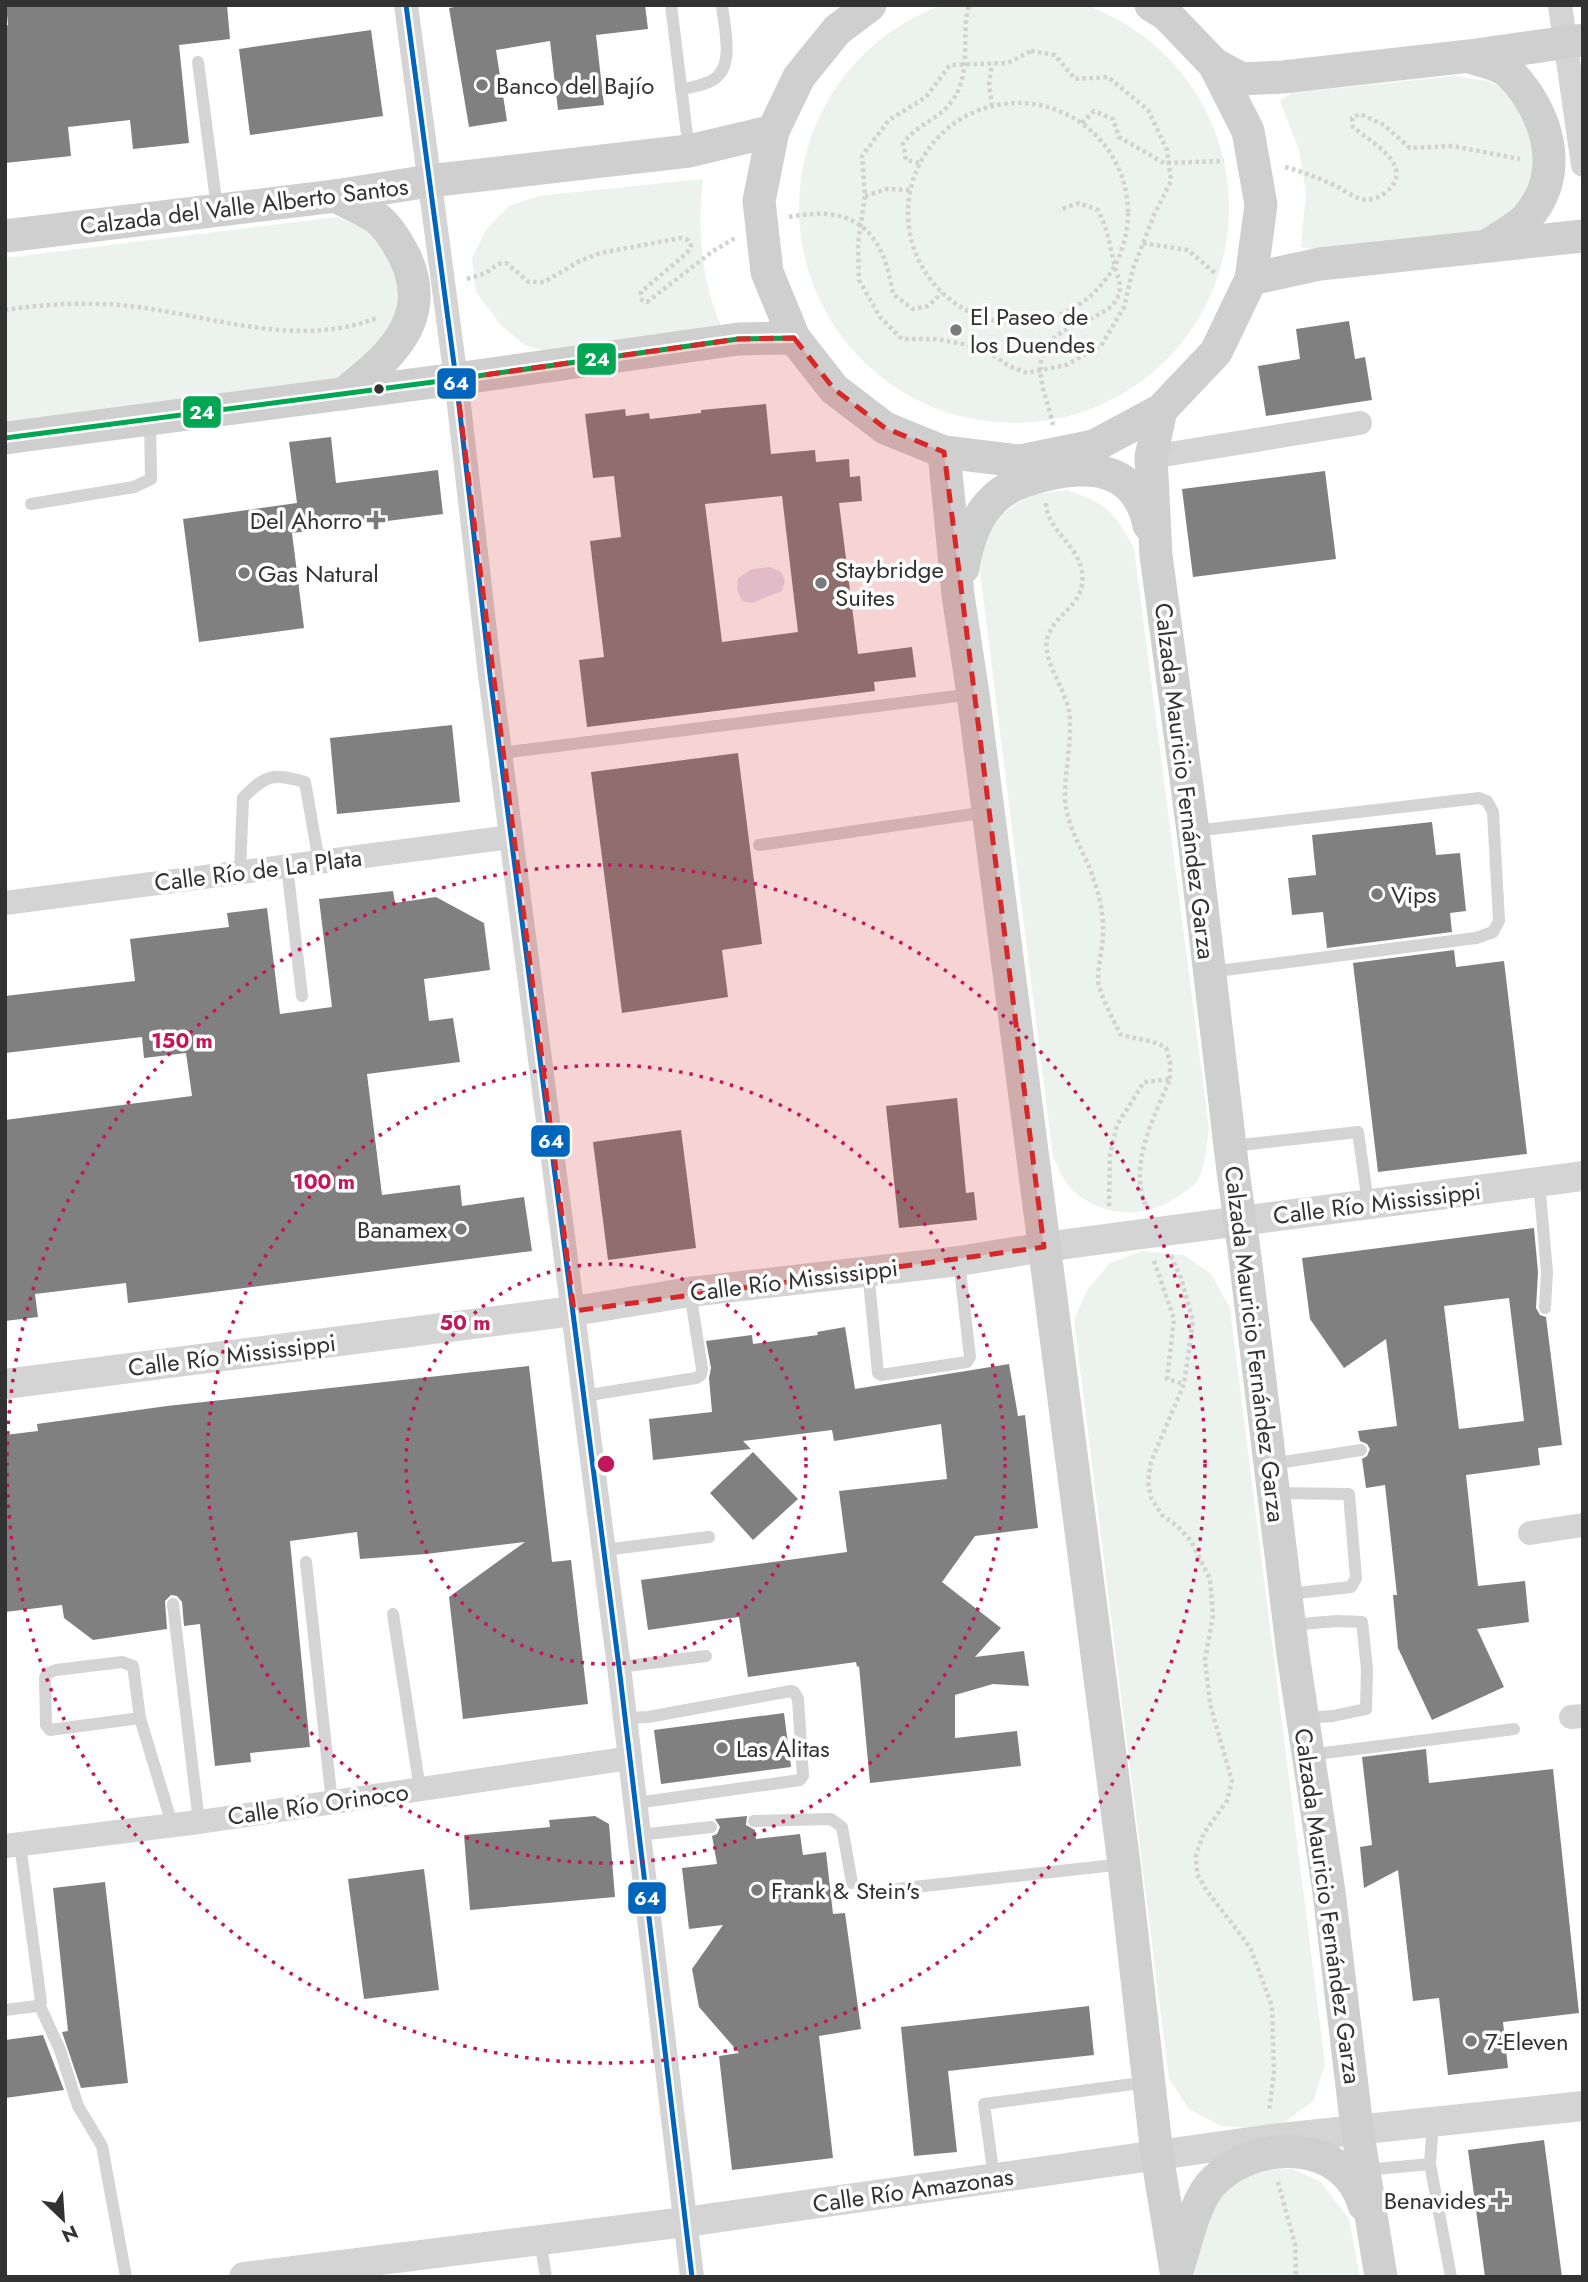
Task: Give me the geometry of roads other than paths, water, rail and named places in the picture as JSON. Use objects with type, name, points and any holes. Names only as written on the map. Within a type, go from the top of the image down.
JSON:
[{"type":"main road","points":[[870,5],[836,30],[799,77],[773,131],[759,201],[767,272],[794,338],[834,389],[885,428],[944,452],[1020,460],[1094,446],[1161,410],[1216,352],[1251,279],[1261,205],[1248,131],[1214,64],[1166,14],[1151,5]]},
{"type":"main road","points":[[1214,64],[1242,79],[1469,56],[1574,41]]},
{"type":"main road","points":[[1469,56],[1506,70],[1521,85],[1542,122],[1550,153],[1547,182],[1537,204],[1524,221],[1485,247]]},
{"type":"main road","name":"Calzada del Valle Alberto Santos","points":[[5,236],[335,196],[429,181],[689,151],[773,131]]},
{"type":"main road","points":[[335,196],[377,219],[390,233],[401,248],[414,284],[413,310],[405,331],[391,353],[343,394]]},
{"type":"main road","points":[[1251,279],[1320,264],[1583,236]]},
{"type":"main road","points":[[5,438],[738,339],[794,338]]},
{"type":"main road","name":"Calzada Mauricio Fernández Garza","points":[[1161,410],[1151,457],[1156,555],[1193,831],[1288,1610],[1331,1905],[1357,2128],[1381,2277]]},
{"type":"main road","points":[[944,452],[958,595],[1124,1864],[1157,2155],[1176,2275]]},
{"type":"main road","points":[[958,595],[965,555],[982,512],[993,500],[1021,481],[1071,469],[1107,472],[1124,482],[1140,497],[1147,511],[1156,555]]},
{"type":"main road","points":[[1176,2275],[1201,2200],[1213,2181],[1236,2164],[1273,2145],[1325,2158],[1345,2170],[1360,2190],[1373,2234]]},
{"type":"street","points":[[406,5],[620,1668],[692,2277]]},
{"type":"street","points":[[1560,5],[1574,41],[1583,165]]},
{"type":"street","points":[[1151,457],[1360,423]]},
{"type":"street","name":"Calle Río de La Plata","points":[[5,904],[511,837]]},
{"type":"street","name":"Calle Río Mississippi","points":[[5,1384],[574,1311],[690,1292],[959,1261],[1044,1247],[1583,1176]]},
{"type":"street","points":[[1530,1533],[1583,1525]]},
{"type":"street","name":"Calle Río Orinoco","points":[[13,1845],[199,1822],[631,1758]]},
{"type":"street","name":"Calle Río Amazonas","points":[[244,2277],[685,2222],[1157,2155],[1273,2145],[1357,2128],[1583,2106]]},
{"type":"lane","points":[[671,5],[689,151]]},
{"type":"lane","points":[[681,90],[711,81],[725,67],[727,55],[722,5]]},
{"type":"lane","points":[[198,62],[218,210]]},
{"type":"lane","points":[[31,504],[134,487],[151,479],[149,419]]},
{"type":"lane","points":[[501,752],[973,694]]},
{"type":"lane","points":[[240,872],[243,798],[256,784],[279,774],[304,782],[320,862]]},
{"type":"lane","points":[[1193,831],[1479,798],[1487,801],[1493,812],[1499,921],[1495,930],[1488,935],[1210,972]]},
{"type":"lane","points":[[759,845],[988,812]]},
{"type":"lane","points":[[286,866],[302,996]]},
{"type":"lane","points":[[1230,1147],[1358,1132],[1368,1203]]},
{"type":"lane","points":[[1539,1182],[1548,1272],[1545,1308]]},
{"type":"lane","points":[[868,1271],[878,1373],[881,1376],[967,1362],[970,1357],[959,1261]]},
{"type":"lane","points":[[583,1396],[701,1375],[690,1292]]},
{"type":"lane","points":[[1272,1478],[1361,1450]]},
{"type":"lane","points":[[1272,1478],[1349,1494],[1356,1578],[1351,1587],[1288,1610]]},
{"type":"lane","points":[[604,1550],[709,1537]]},
{"type":"lane","points":[[306,1562],[332,1802]]},
{"type":"lane","points":[[173,1604],[199,1822]]},
{"type":"lane","points":[[1288,1610],[1337,1621],[1362,1622],[1367,1669],[1366,1709],[1333,1716],[1303,1718]]},
{"type":"lane","points":[[393,1615],[420,1789]]},
{"type":"lane","points":[[620,1668],[706,1656]]},
{"type":"lane","points":[[140,1718],[50,1731],[46,1725],[45,1677],[48,1672],[56,1670],[130,1663],[134,1668],[140,1718],[172,1824]]},
{"type":"lane","points":[[625,1718],[649,1717],[790,1691],[799,1699],[803,1776],[800,1780],[636,1803]]},
{"type":"lane","points":[[1309,1755],[1514,1729]]},
{"type":"lane","points":[[754,1821],[831,1819],[842,1827],[852,1883]]},
{"type":"lane","points":[[639,1835],[711,1827]]},
{"type":"lane","points":[[13,1845],[41,1999],[39,2004],[60,2050],[78,2106],[102,2146],[126,2277]]},
{"type":"lane","points":[[887,1890],[1124,1864]]},
{"type":"lane","points":[[5,2010],[39,2004]]},
{"type":"lane","points":[[994,2178],[984,2104],[1148,2082]]},
{"type":"lane","points":[[1433,2122],[1430,2164],[1451,2277]]},
{"type":"lane","points":[[1365,2170],[1430,2164]]},
{"type":"lane","points":[[540,2240],[546,2277]]},
{"type":"place","name":"Banco del Bajío","points":[[482,85]]},
{"type":"place","name":"El Paseo de los Duendes","points":[[956,330]]},
{"type":"place","name":"Del Ahorro","points":[[376,520]]},
{"type":"place","name":"Gas Natural","points":[[244,573]]},
{"type":"place","name":"Staybridge Suites","points":[[821,583]]},
{"type":"place","name":"Vips","points":[[1377,894]]},
{"type":"place","name":"Banamex","points":[[461,1229]]},
{"type":"place","name":"Las Alitas","points":[[722,1748]]},
{"type":"place","name":"Frank & Stein's","points":[[757,1890]]},
{"type":"place","name":"7-Eleven","points":[[1471,2041]]},
{"type":"place","name":"Benavides","points":[[1500,2200]]}]
